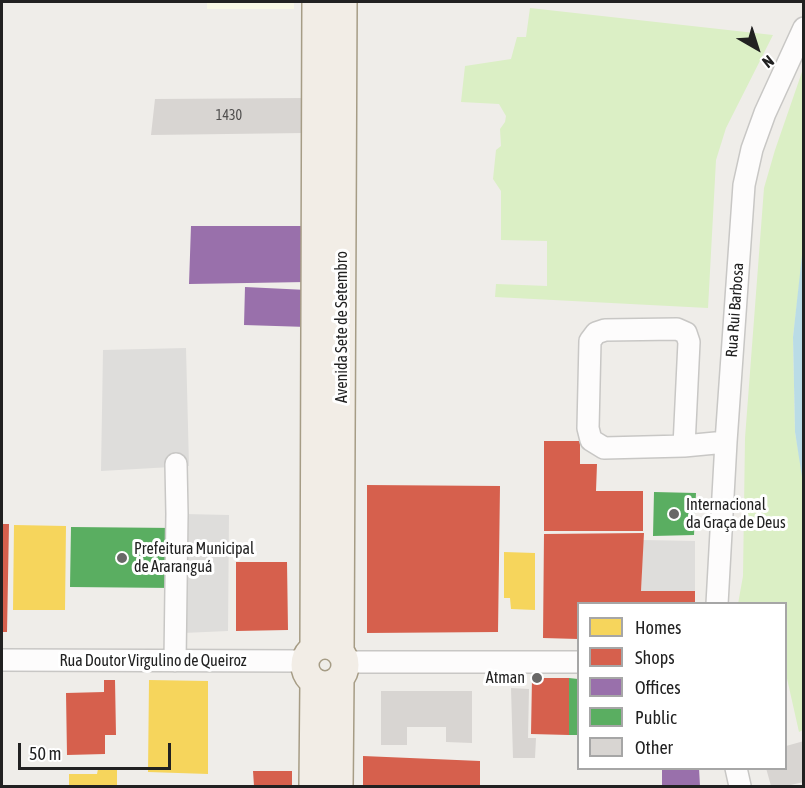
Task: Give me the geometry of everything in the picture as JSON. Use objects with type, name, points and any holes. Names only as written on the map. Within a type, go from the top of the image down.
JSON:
[{"type":"main road","name":"Avenida Sete de Setembro","points":[[316,2],[326,664],[339,786]]},
{"type":"main road","name":"Avenida Sete de Setembro","points":[[313,786],[326,664],[343,2]]},
{"type":"street","name":"Rua Rui Barbosa","points":[[717,602],[744,185],[755,140],[765,113],[804,28]]},
{"type":"street","points":[[684,446],[689,342],[686,333],[677,329],[605,330],[596,333],[590,341],[588,428],[591,440],[604,448],[684,446],[726,441]]},
{"type":"street","points":[[176,464],[176,661]]},
{"type":"street","name":"Rua Doutor Virgulino de Queiroz","points":[[2,660],[326,664],[577,663]]},
{"type":"street","points":[[736,770],[740,786]]},
{"type":"shaded area","points":[[207,2],[294,2],[294,9],[207,9]]},
{"type":"shaded area","points":[[186,348],[189,466],[101,471],[103,350]]},
{"type":"shaded area","points":[[185,514],[229,515],[228,631],[183,633]]},
{"type":"shaded area","points":[[643,540],[695,541],[695,591],[641,591]]},
{"type":"green space","points":[[530,8],[773,35],[726,128],[716,160],[708,308],[495,297],[496,284],[547,286],[547,241],[501,240],[501,191],[493,179],[496,150],[501,146],[500,129],[506,116],[499,104],[461,102],[465,66],[511,59],[517,37],[526,37]]},
{"type":"green space","points":[[803,69],[804,246],[793,337],[795,432],[804,483],[803,730],[799,732],[787,678],[787,602],[738,602],[743,576],[745,438],[764,188]]},
{"type":"water","points":[[803,246],[804,483],[795,432],[793,337]]},
{"type":"building: Homes","points":[[14,525],[66,526],[65,610],[13,610]]},
{"type":"building: Homes","points":[[504,552],[535,553],[535,610],[511,609],[510,598],[504,598]]},
{"type":"building: Homes","points":[[149,680],[208,681],[208,774],[148,772]]},
{"type":"building: Homes","points":[[98,769],[117,770],[117,786],[69,786],[69,774],[97,774]]},
{"type":"building: Shops","points":[[544,441],[580,441],[580,464],[597,464],[596,491],[643,491],[643,531],[544,531]]},
{"type":"building: Shops","points":[[367,485],[500,486],[498,632],[367,633]]},
{"type":"building: Shops","points":[[2,524],[9,524],[7,632],[2,632]]},
{"type":"building: Shops","points":[[644,533],[641,591],[695,591],[695,602],[577,602],[577,639],[543,638],[544,534]]},
{"type":"building: Shops","points":[[236,562],[287,562],[288,630],[236,631]]},
{"type":"building: Shops","points":[[532,678],[569,678],[569,735],[531,734]]},
{"type":"building: Shops","points":[[104,680],[115,680],[116,735],[105,735],[105,754],[67,755],[66,693],[104,692]]},
{"type":"building: Shops","points":[[363,756],[480,761],[480,786],[363,786]]},
{"type":"building: Shops","points":[[253,771],[292,771],[292,786],[254,786]]},
{"type":"building: Offices","points":[[191,226],[309,226],[306,282],[189,284]]},
{"type":"building: Offices","points":[[245,287],[307,290],[307,327],[244,325]]},
{"type":"building: Offices","points":[[662,770],[699,770],[700,786],[662,786]]},
{"type":"building: Public","name":"Internacional da Graça de Deus","points":[[654,492],[696,493],[694,535],[653,536]]},
{"type":"building: Public","name":"Prefeitura Municipal de Araranguá","points":[[71,527],[175,528],[174,588],[70,587]]},
{"type":"building: Public","points":[[569,678],[577,679],[577,735],[569,735]]},
{"type":"building: Other","points":[[305,98],[304,133],[151,135],[155,99]]},
{"type":"building: Other","points":[[511,688],[529,689],[528,738],[536,738],[535,758],[513,758]]},
{"type":"building: Other","points":[[381,691],[472,691],[472,743],[446,742],[446,727],[407,727],[407,745],[381,745]]},
{"type":"building: Other","points":[[804,741],[804,782],[786,786],[771,786],[767,770],[787,770],[787,746]]},
{"type":"place","name":"Internacional da Graça de Deus","points":[[674,514]]},
{"type":"place","name":"Prefeitura Municipal de Araranguá","points":[[122,558]]},
{"type":"place","name":"Atman","points":[[537,678]]}]
